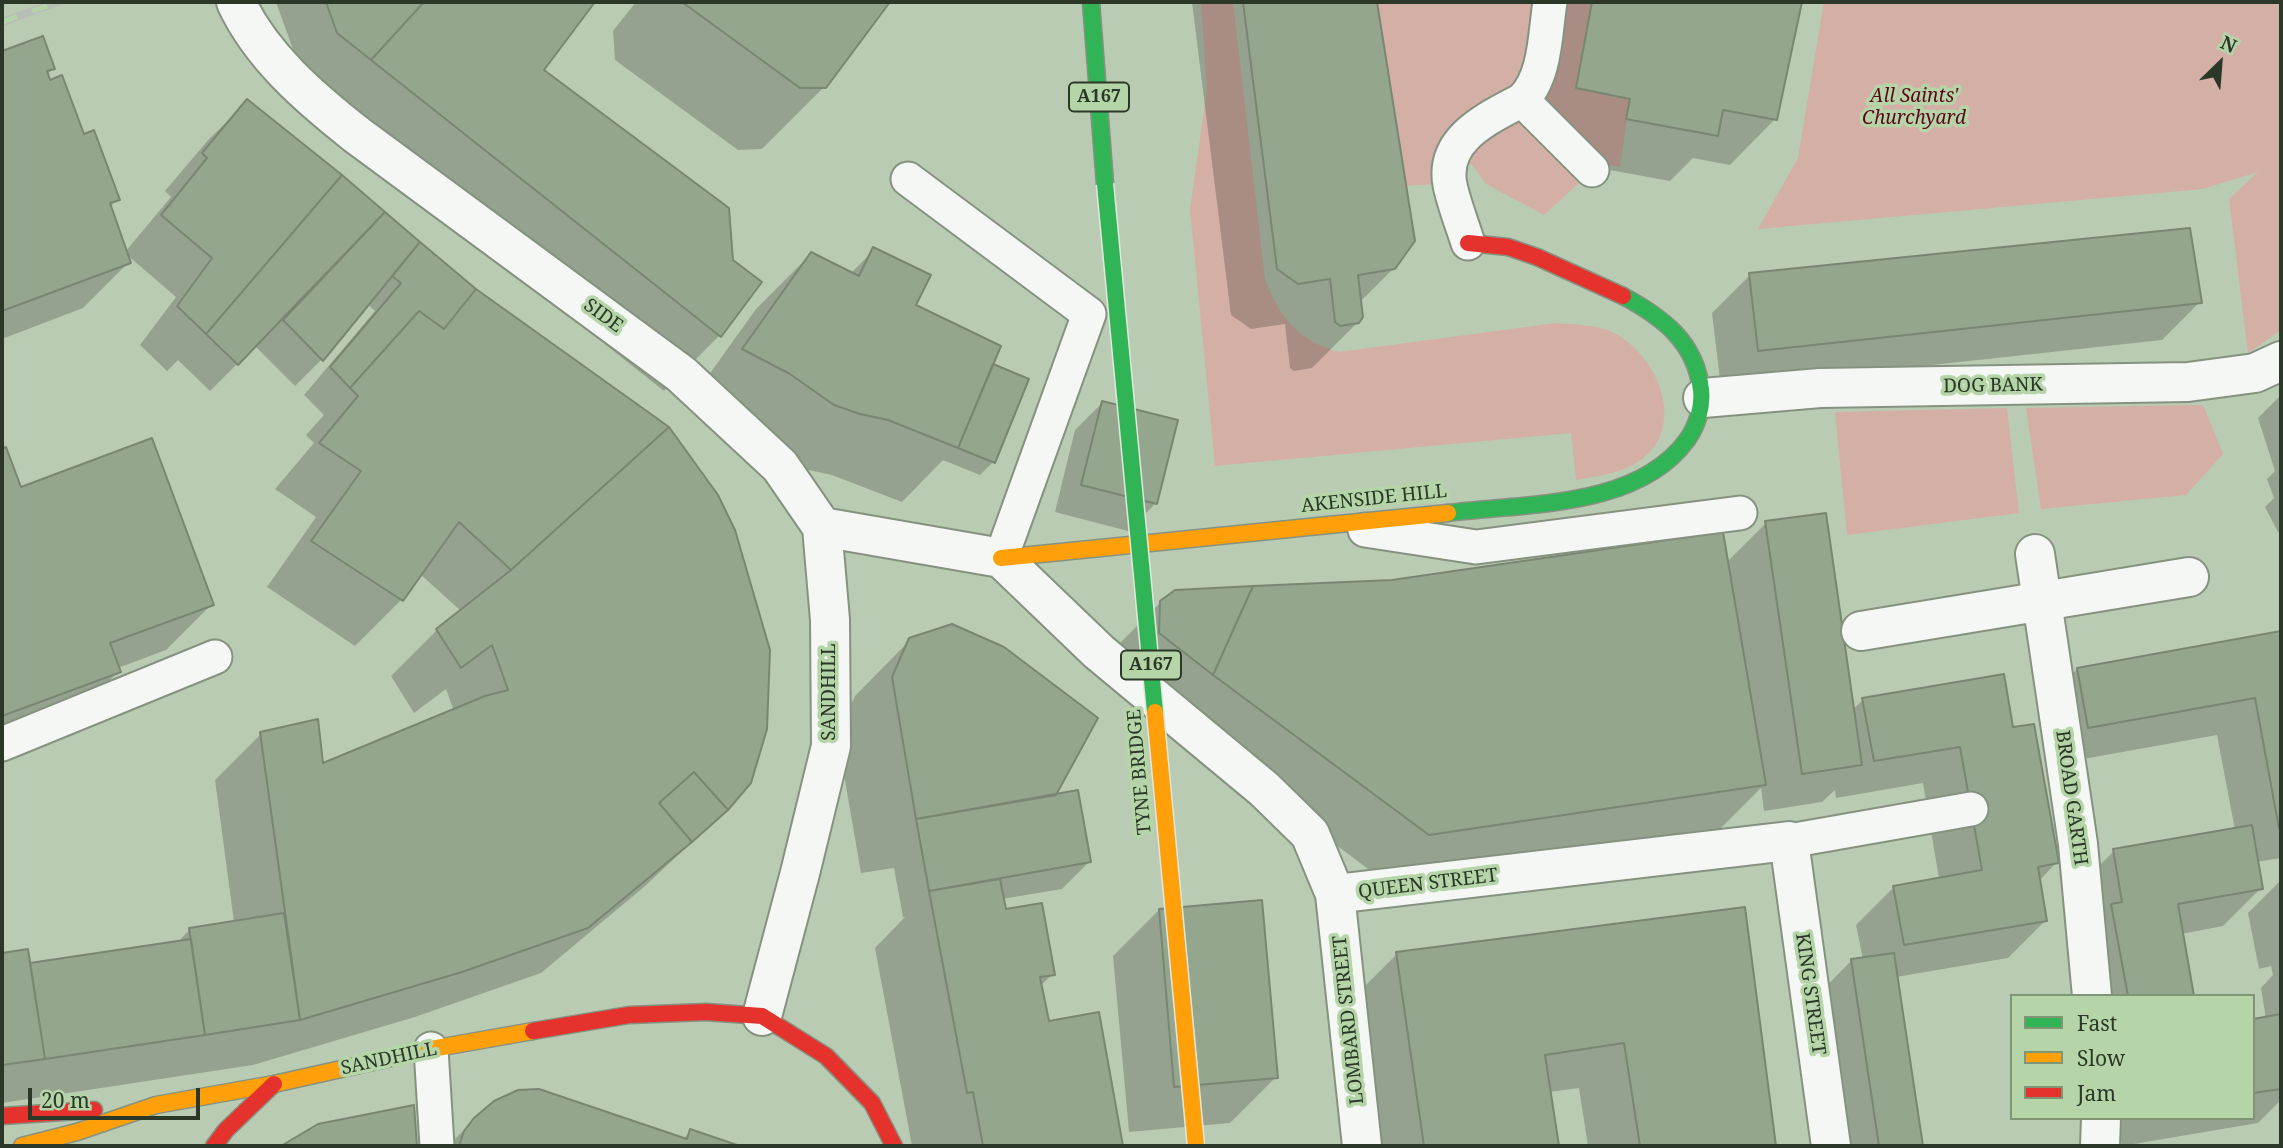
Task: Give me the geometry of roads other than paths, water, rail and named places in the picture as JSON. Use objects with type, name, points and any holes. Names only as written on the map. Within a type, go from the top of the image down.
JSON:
[{"type":"main road","name":"TYNE BRIDGE","points":[[1093,4],[1105,184],[1196,1146]]},
{"type":"main road","points":[[1468,243],[1519,250],[1622,296],[1660,318],[1675,330],[1694,355],[1703,398]]},
{"type":"main road","name":"AKENSIDE HILL","points":[[1001,558],[1335,525],[1577,497],[1640,480],[1674,458],[1696,428],[1703,398]]},
{"type":"main road","name":"SANDHILL","points":[[22,1146],[77,1132],[156,1105],[274,1084],[431,1049],[629,1015],[706,1012],[762,1016],[826,1056],[872,1103],[894,1146]]},
{"type":"main road","points":[[214,1146],[226,1130],[274,1084]]},
{"type":"main road","points":[[2,1116],[156,1105]]},
{"type":"main road","points":[[136,1130],[156,1105]]},
{"type":"street","name":"SIDE","points":[[241,12],[312,99],[681,374],[780,466],[822,527]]},
{"type":"street","name":"DOG BANK","points":[[1703,398],[1819,388],[2188,382],[2241,376],[2279,362]]},
{"type":"street","points":[[822,527],[1001,558]]},
{"type":"street","name":"SANDHILL","points":[[762,1016],[831,746],[830,620],[822,527]]},
{"type":"street","name":"BROAD GARTH","points":[[2035,554],[2044,601],[2058,794],[2078,844],[2092,994]]},
{"type":"street","name":"QUEEN STREET","points":[[1001,558],[1099,652],[1264,789],[1310,834],[1335,894],[1789,841]]},
{"type":"street","points":[[1861,631],[2189,577]]},
{"type":"street","name":"KING STREET","points":[[1789,841],[1831,1146]]},
{"type":"street","name":"LOMBARD STREET","points":[[1335,894],[1362,1146]]},
{"type":"street","points":[[2100,1146],[2101,1120]]},
{"type":"lane","points":[[1468,243],[1449,183],[1454,150],[1471,130],[1522,100],[1534,86],[1550,2]]},
{"type":"lane","points":[[1522,100],[1592,170]]},
{"type":"lane","points":[[908,179],[1089,314],[1001,558]]},
{"type":"lane","points":[[1335,525],[1476,547],[1740,513]]},
{"type":"lane","points":[[2,744],[215,657]]},
{"type":"lane","points":[[1789,841],[1971,808]]},
{"type":"lane","points":[[431,1049],[437,1146]]},
{"type":"railway","points":[[2,22],[58,2]]},
{"type":"park label","name":"All Saints' Churchyard","points":[[1914,108]]}]
